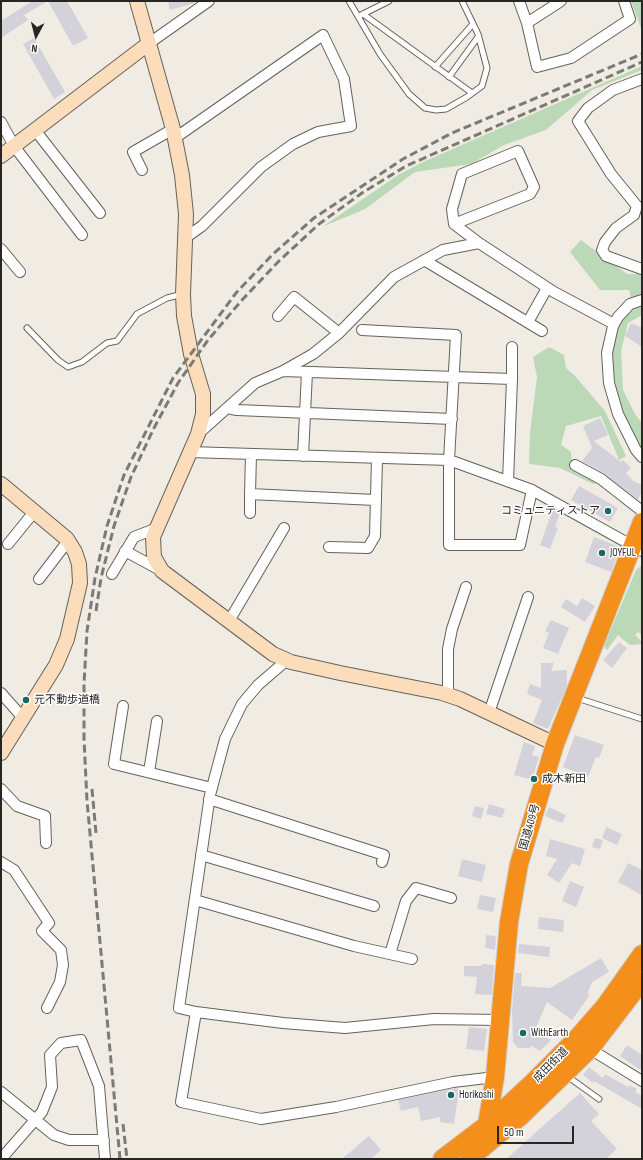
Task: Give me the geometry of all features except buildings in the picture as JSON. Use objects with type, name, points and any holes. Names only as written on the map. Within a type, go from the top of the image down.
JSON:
[{"type":"highway","name":"国道409号","points":[[482,1154],[488,1124],[494,1077],[509,922],[514,887],[555,744],[638,548],[642,522]]},
{"type":"highway","name":"成田街道","points":[[442,1159],[488,1124],[577,1038],[605,1006],[642,954]]},
{"type":"highway","name":"成田街道","points":[[469,1159],[482,1154],[566,1074],[590,1049],[642,981]]},
{"type":"street","points":[[137,1],[174,134],[182,175],[186,214],[183,294],[184,316],[191,354],[203,394],[203,414],[198,434],[153,538],[154,557],[162,571]]},
{"type":"street","points":[[1,156],[148,44],[209,1]]},
{"type":"street","points":[[519,1],[527,23],[537,67],[571,58],[630,19],[624,1]]},
{"type":"street","points":[[527,23],[561,1]]},
{"type":"street","points":[[142,170],[133,152],[174,134],[323,36],[344,79],[351,126],[318,132],[293,144],[261,167],[202,226],[185,238]]},
{"type":"street","points":[[642,79],[613,90],[588,108],[578,121],[611,174],[637,206],[634,215],[616,228],[605,242],[602,250],[606,256],[642,269]]},
{"type":"street","points":[[1,122],[14,146],[82,235]]},
{"type":"street","points":[[35,130],[100,213]]},
{"type":"street","points":[[454,224],[530,194],[534,187],[518,152],[462,174],[452,209],[454,224],[480,244],[547,288],[614,324]]},
{"type":"street","points":[[198,434],[255,383],[283,371],[313,354],[339,333],[394,277],[443,250],[480,244]]},
{"type":"street","points":[[1,249],[20,272]]},
{"type":"street","points":[[424,260],[542,331]]},
{"type":"street","points":[[528,322],[547,288]]},
{"type":"street","points":[[278,316],[294,297],[339,333]]},
{"type":"street","points":[[642,300],[630,304],[618,317],[614,324],[607,353],[609,383],[618,414],[636,450],[642,457]]},
{"type":"street","points":[[362,330],[456,335],[450,460],[449,546],[520,545],[532,490]]},
{"type":"street","points":[[508,481],[512,347]]},
{"type":"street","points":[[283,371],[512,379]]},
{"type":"street","points":[[303,456],[306,372]]},
{"type":"street","points":[[227,408],[236,410],[452,418]]},
{"type":"street","points":[[189,452],[450,460],[532,490],[638,548]]},
{"type":"street","points":[[250,513],[251,454]]},
{"type":"street","points":[[330,547],[368,548],[375,536],[377,458]]},
{"type":"street","points":[[575,465],[601,479],[642,511]]},
{"type":"street","points":[[1,484],[68,541],[79,564],[80,583],[67,639],[56,664],[24,719],[1,753]]},
{"type":"street","points":[[250,494],[375,500]]},
{"type":"street","points":[[8,544],[34,512]]},
{"type":"street","points":[[112,574],[134,537],[157,528]]},
{"type":"street","points":[[229,621],[284,528]]},
{"type":"street","points":[[39,579],[68,541]]},
{"type":"street","points":[[125,551],[162,571],[273,654],[287,660],[340,673],[448,695],[555,744]]},
{"type":"street","points":[[448,695],[448,649],[452,629],[466,587]]},
{"type":"street","points":[[489,713],[528,597]]},
{"type":"street","points":[[287,660],[258,685],[242,704],[225,739],[210,799],[179,1008],[196,1012],[282,1023],[345,1028],[434,1019],[500,1020]]},
{"type":"street","points":[[1,693],[24,719]]},
{"type":"street","points":[[123,706],[114,764],[212,788]]},
{"type":"street","points":[[149,772],[157,721]]},
{"type":"street","points":[[1,789],[18,806],[45,816],[46,843]]},
{"type":"street","points":[[210,799],[384,855],[382,862]]},
{"type":"street","points":[[201,855],[374,906]]},
{"type":"street","points":[[1,862],[14,870],[49,923],[42,932],[61,950],[63,965],[60,982],[47,1008]]},
{"type":"street","points":[[390,954],[406,901],[416,888],[451,898]]},
{"type":"street","points":[[194,900],[354,946],[412,958]]},
{"type":"street","points":[[196,1012],[181,1102],[261,1119],[336,1107],[453,1082],[494,1077]]},
{"type":"street","points":[[5,1157],[42,1112],[52,1087],[50,1055],[61,1043],[81,1040],[99,1086],[105,1159]]},
{"type":"street","points":[[590,1049],[642,1081]]},
{"type":"street","points":[[1,1092],[54,1135],[69,1140],[104,1140]]},
{"type":"lane","points":[[349,1],[360,15],[380,54],[416,102],[425,108],[436,110],[446,109],[482,86],[487,68],[478,37],[462,1]]},
{"type":"lane","points":[[360,15],[386,2]]},
{"type":"lane","points":[[360,15],[472,93]]},
{"type":"lane","points":[[436,67],[473,24]]},
{"type":"lane","points":[[449,77],[478,37]]},
{"type":"lane","points":[[27,328],[58,360],[68,367],[82,362],[107,343],[117,341],[136,314],[167,298],[183,294]]},
{"type":"lane","points":[[574,697],[642,719]]},
{"type":"lane","points":[[566,1074],[599,1099]]},
{"type":"green space","points":[[631,1],[642,1],[642,31]]},
{"type":"green space","points":[[642,66],[642,70],[592,90],[546,130],[504,145],[471,164],[415,172],[365,209],[322,227],[398,175],[423,162]]},
{"type":"green space","points":[[581,240],[627,274],[642,274],[642,315],[628,323],[621,351],[623,390],[635,414],[642,423],[642,449],[624,413],[614,383],[612,349],[619,319],[633,308],[629,290],[600,290],[570,252]]},
{"type":"green space","points":[[549,347],[564,355],[566,368],[575,376],[605,411],[626,456],[619,460],[601,416],[566,426],[561,445],[571,452],[572,467],[598,483],[593,484],[560,468],[529,464],[530,432],[537,377],[533,357]]},
{"type":"green space","points":[[642,565],[642,635],[638,632],[635,635],[642,642],[642,644],[630,645],[618,635],[607,650],[604,646],[636,570]]},
{"type":"railway","points":[[120,1159],[87,801],[84,739],[84,684],[87,631],[95,578],[107,526],[124,475],[173,378],[236,293],[273,254],[314,218],[403,159],[452,133],[642,54]]},
{"type":"railway","points":[[96,611],[101,578],[114,526],[131,477],[153,430],[178,383],[208,340],[242,300],[279,261],[319,224],[362,193],[406,166],[642,62]]},
{"type":"railway","points":[[92,789],[96,833]]},
{"type":"railway","points":[[123,1124],[127,1159]]},
{"type":"place","name":"コミュニティストア","points":[[608,511]]},
{"type":"place","name":"JOYFUL","points":[[602,553]]},
{"type":"place","name":"元不動歩道橋","points":[[26,700]]},
{"type":"place","name":"成木新田","points":[[534,779]]},
{"type":"place","name":"WithEarth","points":[[523,1033]]},
{"type":"place","name":"Horikoshi","points":[[451,1095]]}]
